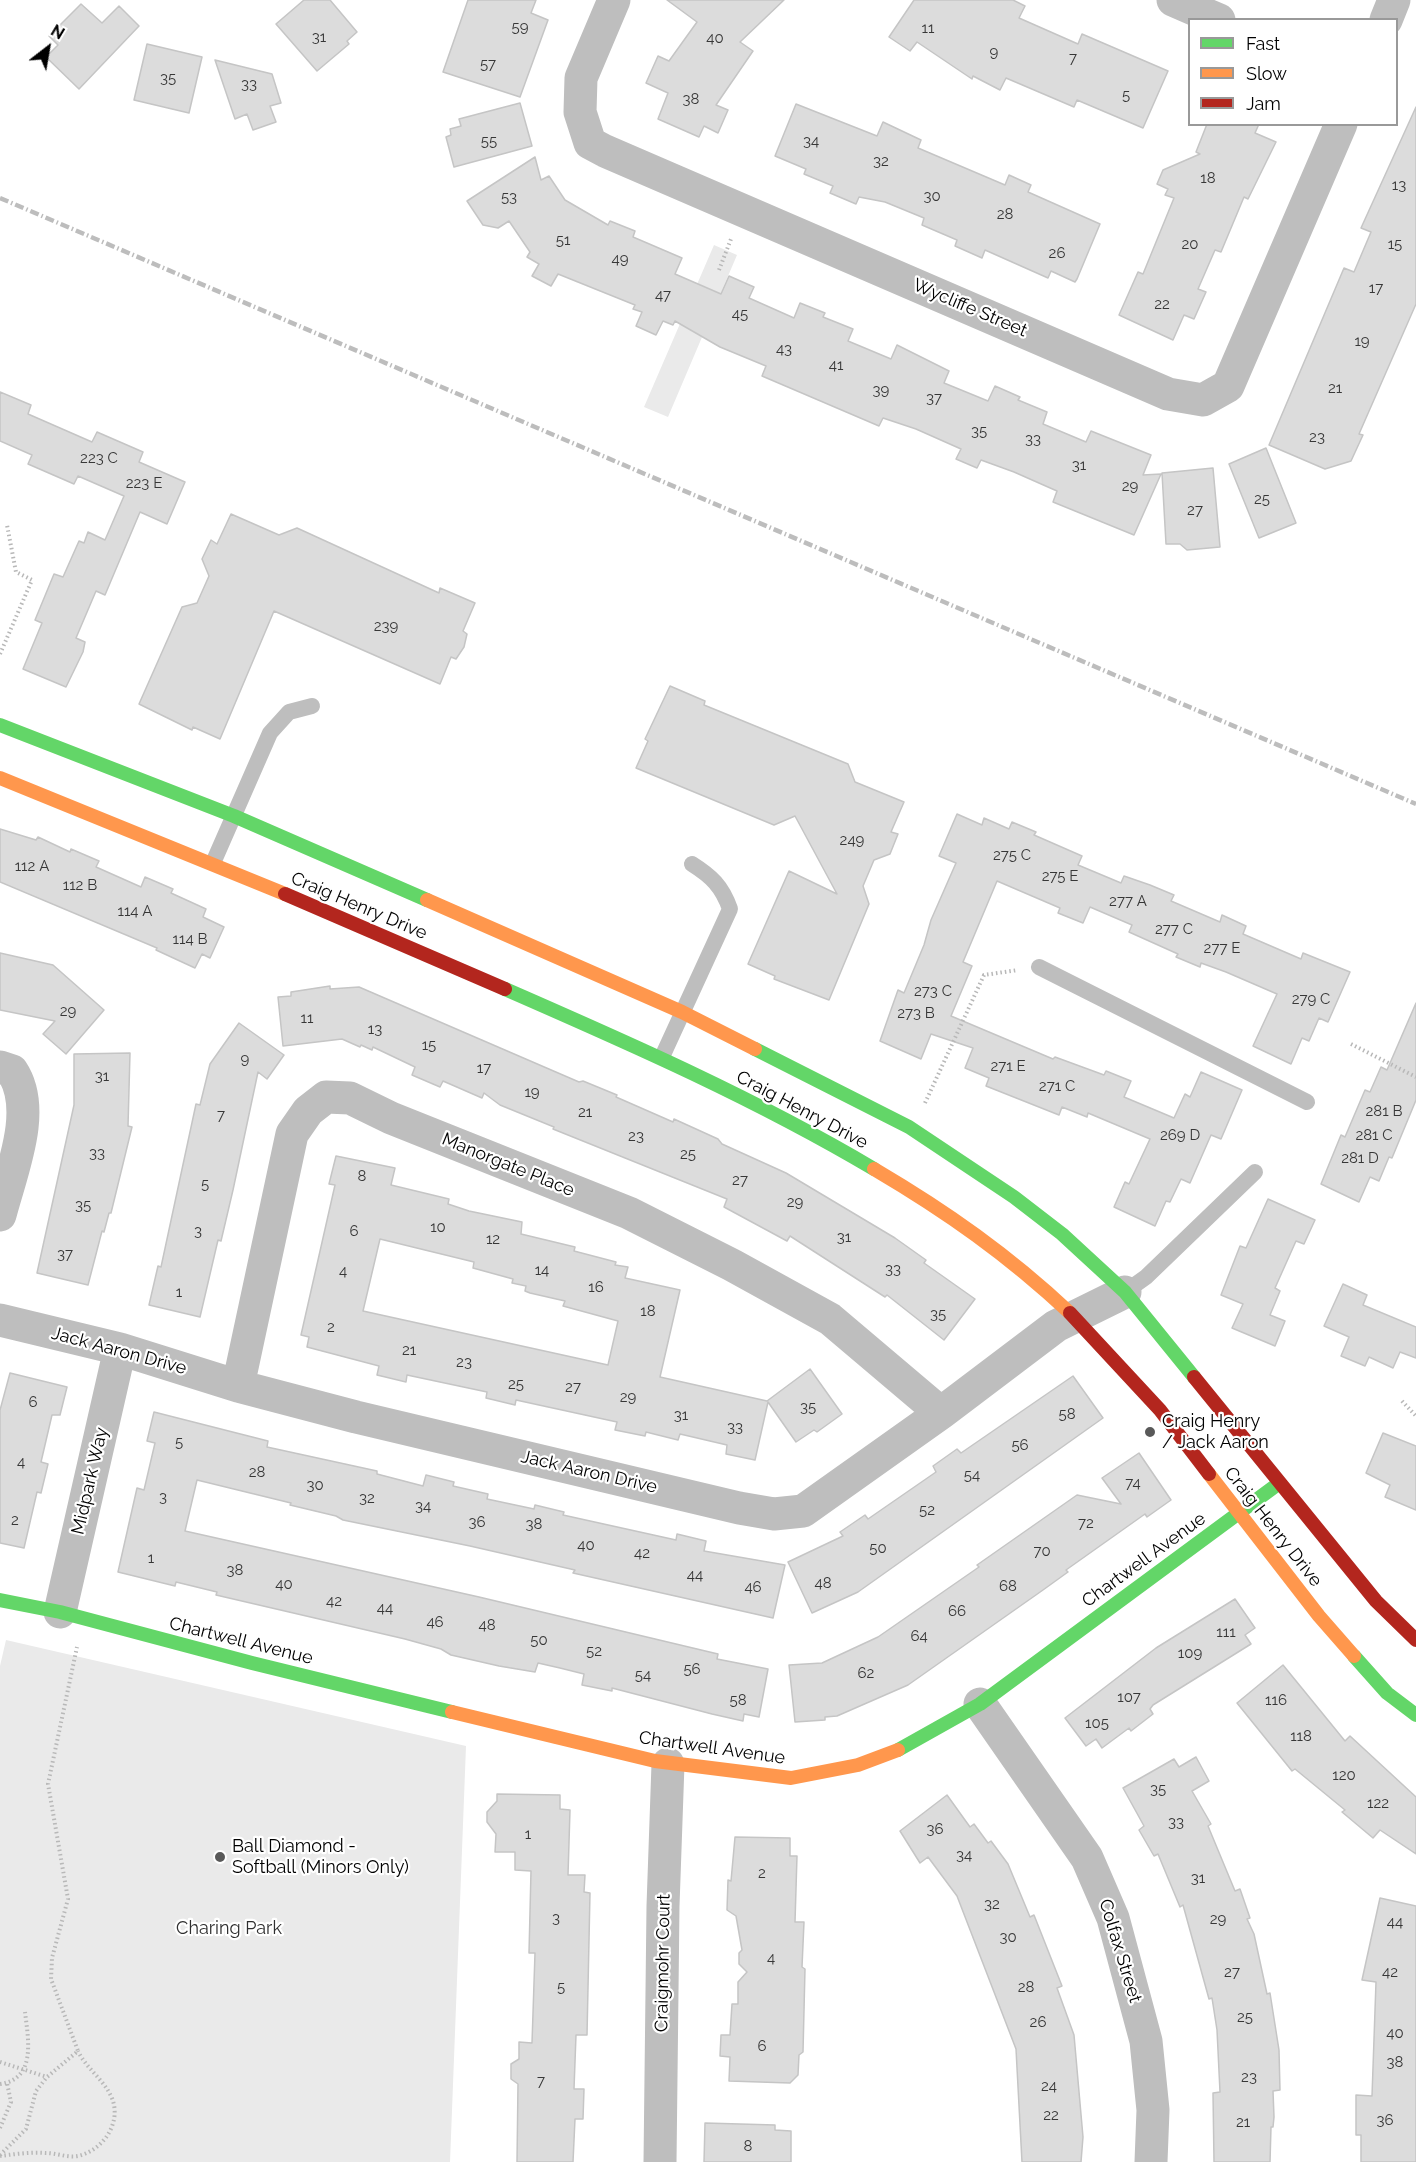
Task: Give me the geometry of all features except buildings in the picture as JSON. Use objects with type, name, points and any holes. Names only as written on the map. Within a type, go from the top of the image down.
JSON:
[{"type":"street","name":"Wycliffe Street","points":[[614,0],[581,78],[580,112],[590,142],[615,156],[1168,394],[1203,400],[1228,386],[1340,126]]},
{"type":"street","points":[[1173,0],[1214,18]]},
{"type":"street","points":[[1387,18],[1394,0]]},
{"type":"street","name":"Craig Henry Drive","points":[[0,725],[234,816],[682,1012],[909,1127],[1038,1216],[1125,1292],[1278,1484],[1376,1601],[1416,1640]]},
{"type":"street","name":"Craig Henry Drive","points":[[0,778],[213,863],[662,1057],[810,1131],[929,1201],[1022,1268],[1074,1317],[1160,1410],[1319,1616],[1387,1693],[1416,1715]]},
{"type":"street","points":[[0,1067],[12,1071],[20,1083],[25,1113],[0,1215]]},
{"type":"street","name":"Manorgate Place","points":[[238,1386],[292,1134],[308,1111],[326,1097],[350,1098],[391,1118],[629,1213],[732,1265],[830,1319],[941,1413]]},
{"type":"street","name":"Jack Aaron Drive","points":[[0,1320],[120,1349],[238,1386],[356,1417],[739,1508],[774,1514],[804,1511],[1046,1334],[1074,1317],[1125,1292]]},
{"type":"street","name":"Midpark Way","points":[[60,1612],[120,1349]]},
{"type":"street","name":"Chartwell Avenue","points":[[0,1600],[60,1612],[252,1663],[668,1764],[790,1778],[858,1765],[900,1749],[980,1704],[1278,1484]]},
{"type":"street","name":"Colfax Street","points":[[980,1704],[1086,1858],[1113,1918],[1146,2042],[1153,2110],[1151,2162]]},
{"type":"street","name":"Craigmohr Court","points":[[660,2162],[663,1906],[668,1764]]},
{"type":"lane","points":[[213,863],[270,733],[289,712],[312,706]]},
{"type":"lane","points":[[662,1057],[730,909],[725,894],[714,878],[692,864]]},
{"type":"lane","points":[[1039,967],[1307,1102]]},
{"type":"lane","points":[[1125,1292],[1146,1277],[1255,1172]]},
{"type":"path","points":[[0,654],[32,580],[16,572],[7,525]]},
{"type":"path","points":[[925,1103],[984,975],[1039,967]]},
{"type":"path","points":[[1351,1044],[1416,1077]]},
{"type":"path","points":[[1402,1401],[1416,1416]]},
{"type":"path","points":[[0,2155],[45,2153],[77,2156],[95,2149],[111,2133],[115,2114],[111,2096],[84,2064],[51,1979],[52,1958],[68,1899],[48,1784],[77,1648],[60,1612]]},
{"type":"path","points":[[0,2084],[7,2083],[24,2070],[30,2054],[25,2012]]},
{"type":"path","points":[[0,2155],[26,2129],[36,2091],[47,2077],[78,2051]]},
{"type":"path","points":[[0,2062],[47,2077]]},
{"type":"path","points":[[0,2128],[10,2102],[7,2083]]},
{"type":"green space","points":[[714,245],[737,255],[668,417],[644,407]]},
{"type":"green space","name":"Charing Park","points":[[6,1640],[466,1746],[450,2162],[0,2162],[0,1666]]},
{"type":"railway","points":[[0,198],[1416,804]]},
{"type":"traffic: fast","points":[[0,725],[234,816],[427,900]]},
{"type":"traffic: fast","points":[[505,989],[739,1096],[874,1169]]},
{"type":"traffic: fast","points":[[755,1049],[909,1127],[1014,1197],[1062,1234],[1125,1292],[1194,1377]]},
{"type":"traffic: fast","points":[[898,1750],[980,1704],[1278,1484]]},
{"type":"traffic: fast","points":[[0,1600],[60,1612],[252,1663],[452,1712]]},
{"type":"traffic: fast","points":[[1354,1656],[1387,1693],[1416,1715]]},
{"type":"traffic: slow","points":[[0,778],[285,894]]},
{"type":"traffic: slow","points":[[427,900],[682,1012],[755,1049]]},
{"type":"traffic: slow","points":[[874,1169],[927,1201],[976,1235],[1070,1313]]},
{"type":"traffic: slow","points":[[1209,1474],[1319,1616],[1354,1656]]},
{"type":"traffic: slow","points":[[452,1712],[655,1761],[791,1778],[858,1765],[898,1750]]},
{"type":"traffic: jam","points":[[285,894],[505,989]]},
{"type":"traffic: jam","points":[[1070,1313],[1160,1410],[1209,1474]]},
{"type":"traffic: jam","points":[[1194,1377],[1376,1601],[1416,1640]]},
{"type":"place","name":"Craig Henry / Jack Aaron","points":[[1150,1432]]},
{"type":"place","name":"Ball Diamond - Softball (Minors Only)","points":[[220,1857]]}]
